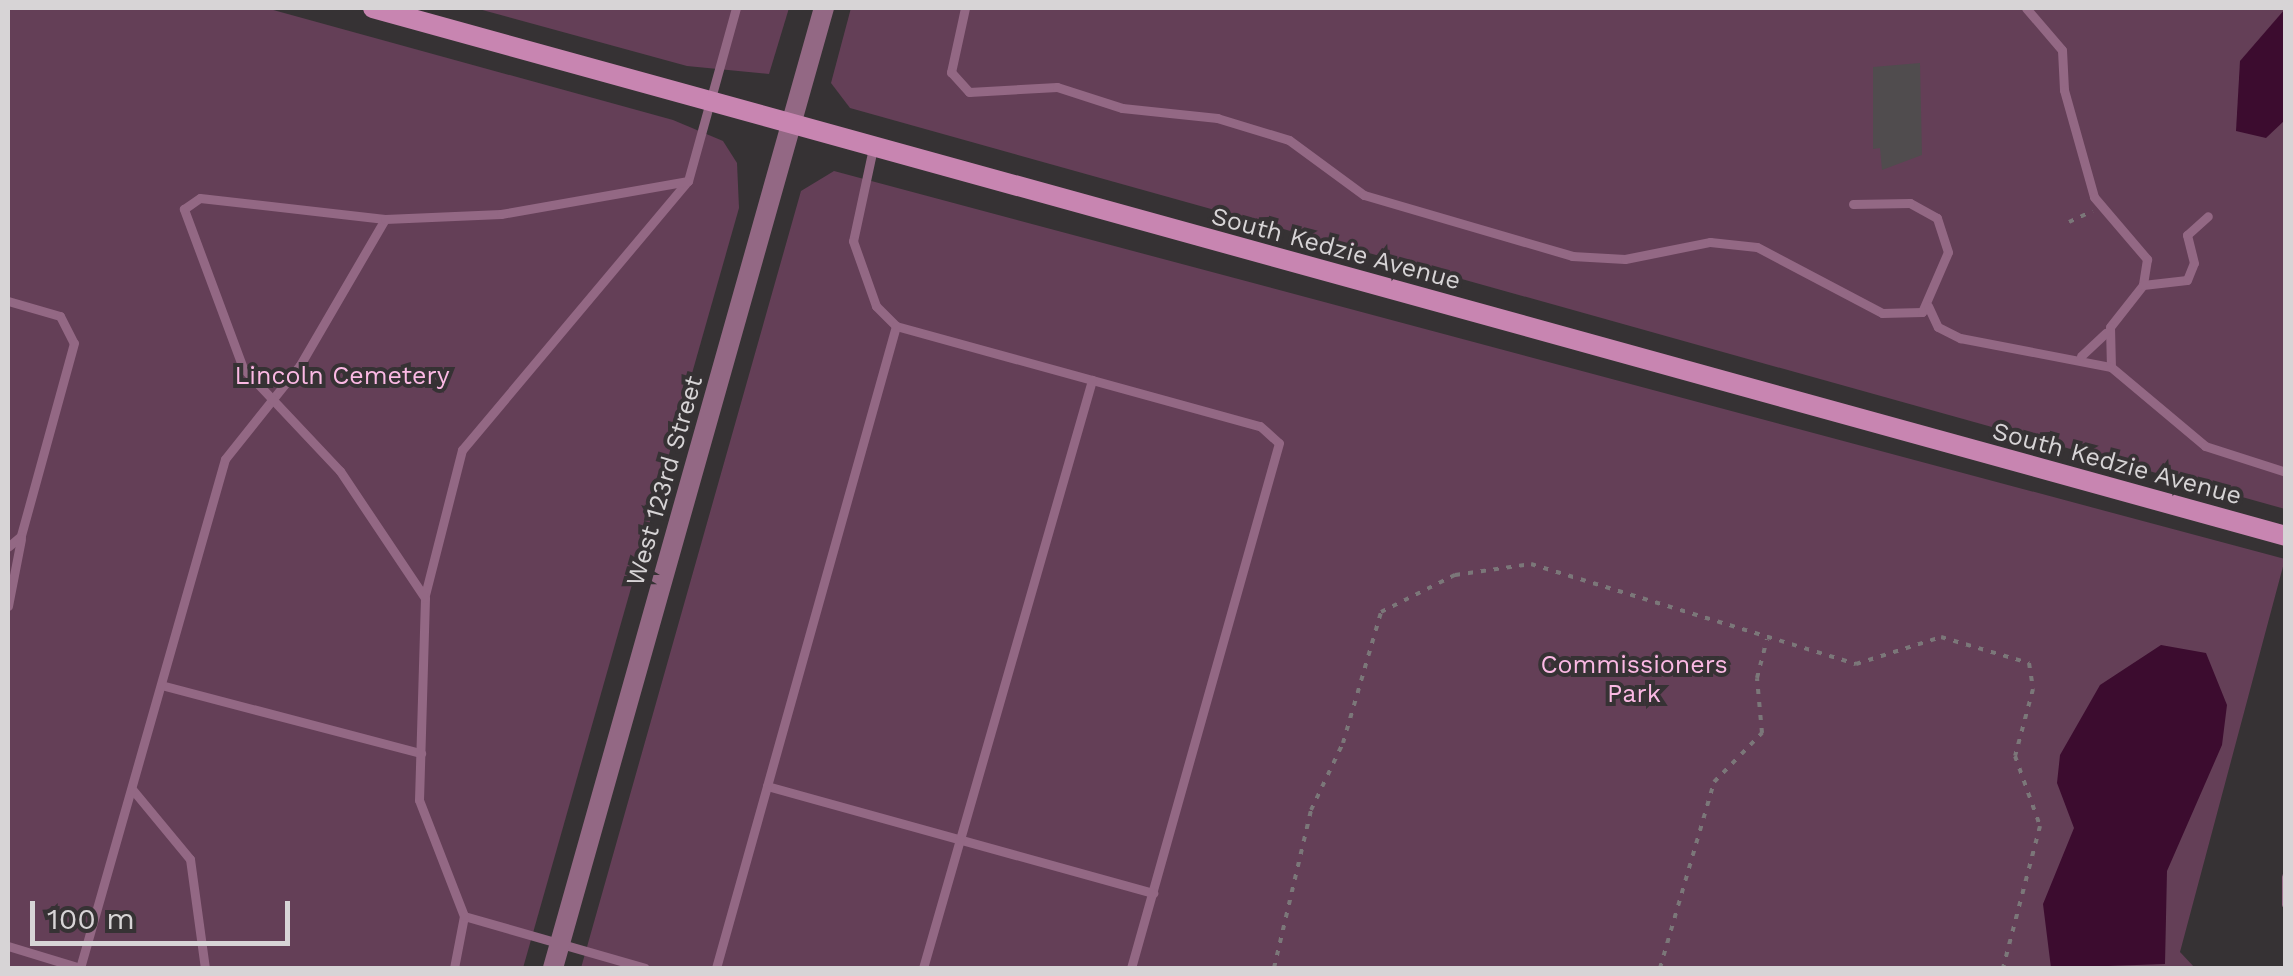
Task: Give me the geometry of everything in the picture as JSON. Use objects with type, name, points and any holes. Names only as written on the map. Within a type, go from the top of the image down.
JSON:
[{"type":"main road","name":"South Kedzie Avenue","points":[[374,8],[2286,536]]},
{"type":"street","name":"West 123rd Street","points":[[553,968],[824,8]]},
{"type":"lane","points":[[454,968],[464,916],[423,823],[420,753],[425,598],[462,450],[688,181],[736,8]]},
{"type":"lane","points":[[966,8],[951,72],[968,92],[1056,87],[1122,108],[1217,118],[1288,140],[1364,194],[1572,256],[1626,259],[1725,242],[1772,252],[1882,313],[1914,316],[1928,306],[1948,252],[1937,218],[1910,203],[1853,204]]},
{"type":"lane","points":[[2026,8],[2062,50],[2064,90],[2102,207],[2146,260],[2142,285],[2110,327],[2081,356]]},
{"type":"lane","points":[[874,148],[854,241],[876,306],[896,326],[1260,426],[1278,443],[1131,968]]},
{"type":"lane","points":[[425,598],[395,543],[231,345],[187,201],[385,220],[566,206],[688,181]]},
{"type":"lane","points":[[2142,285],[2187,280],[2194,263],[2187,235],[2208,216]]},
{"type":"lane","points":[[8,946],[80,968],[226,459],[274,399],[385,220]]},
{"type":"lane","points":[[8,301],[60,316],[74,343],[21,536],[8,606]]},
{"type":"lane","points":[[1928,306],[1938,326],[1960,338],[2081,356],[2111,367],[2204,446],[2286,472]]},
{"type":"lane","points":[[716,968],[896,326]]},
{"type":"lane","points":[[2110,327],[2111,367]]},
{"type":"lane","points":[[923,968],[1092,380]]},
{"type":"lane","points":[[8,547],[21,536]]},
{"type":"lane","points":[[161,685],[420,753]]},
{"type":"lane","points":[[768,786],[1153,893]]},
{"type":"lane","points":[[132,789],[190,860],[205,968]]},
{"type":"lane","points":[[2286,878],[2286,904]]},
{"type":"lane","points":[[464,916],[645,968]]},
{"type":"path","points":[[2068,222],[2102,207]]},
{"type":"path","points":[[1274,968],[1311,810],[1393,599],[1482,569],[1550,564],[1632,601],[1868,665],[1941,636],[2033,670],[2015,748],[2038,839],[2003,968]]},
{"type":"path","points":[[1660,968],[1714,782],[1762,733],[1758,678],[1768,639]]},
{"type":"green space","name":"Lincoln Cemetery","points":[[8,8],[266,8],[673,120],[723,141],[737,163],[739,208],[523,968],[8,968]]},
{"type":"green space","points":[[475,8],[789,8],[769,74],[687,66]]},
{"type":"green space","points":[[851,8],[2285,8],[2285,509],[850,108],[831,83]]},
{"type":"green space","name":"Commissioners Park","points":[[834,171],[2285,559],[2180,952],[2195,968],[581,968],[801,191]]},
{"type":"shaded area","points":[[2285,9],[2285,120],[2266,138],[2236,131],[2240,61]]},
{"type":"shaded area","points":[[2161,645],[2206,653],[2227,705],[2222,745],[2167,871],[2165,964],[2051,968],[2043,904],[2074,828],[2057,783],[2060,755],[2100,685]]},
{"type":"building","points":[[1920,63],[1922,155],[1882,170],[1880,148],[1873,149],[1873,67]]}]
